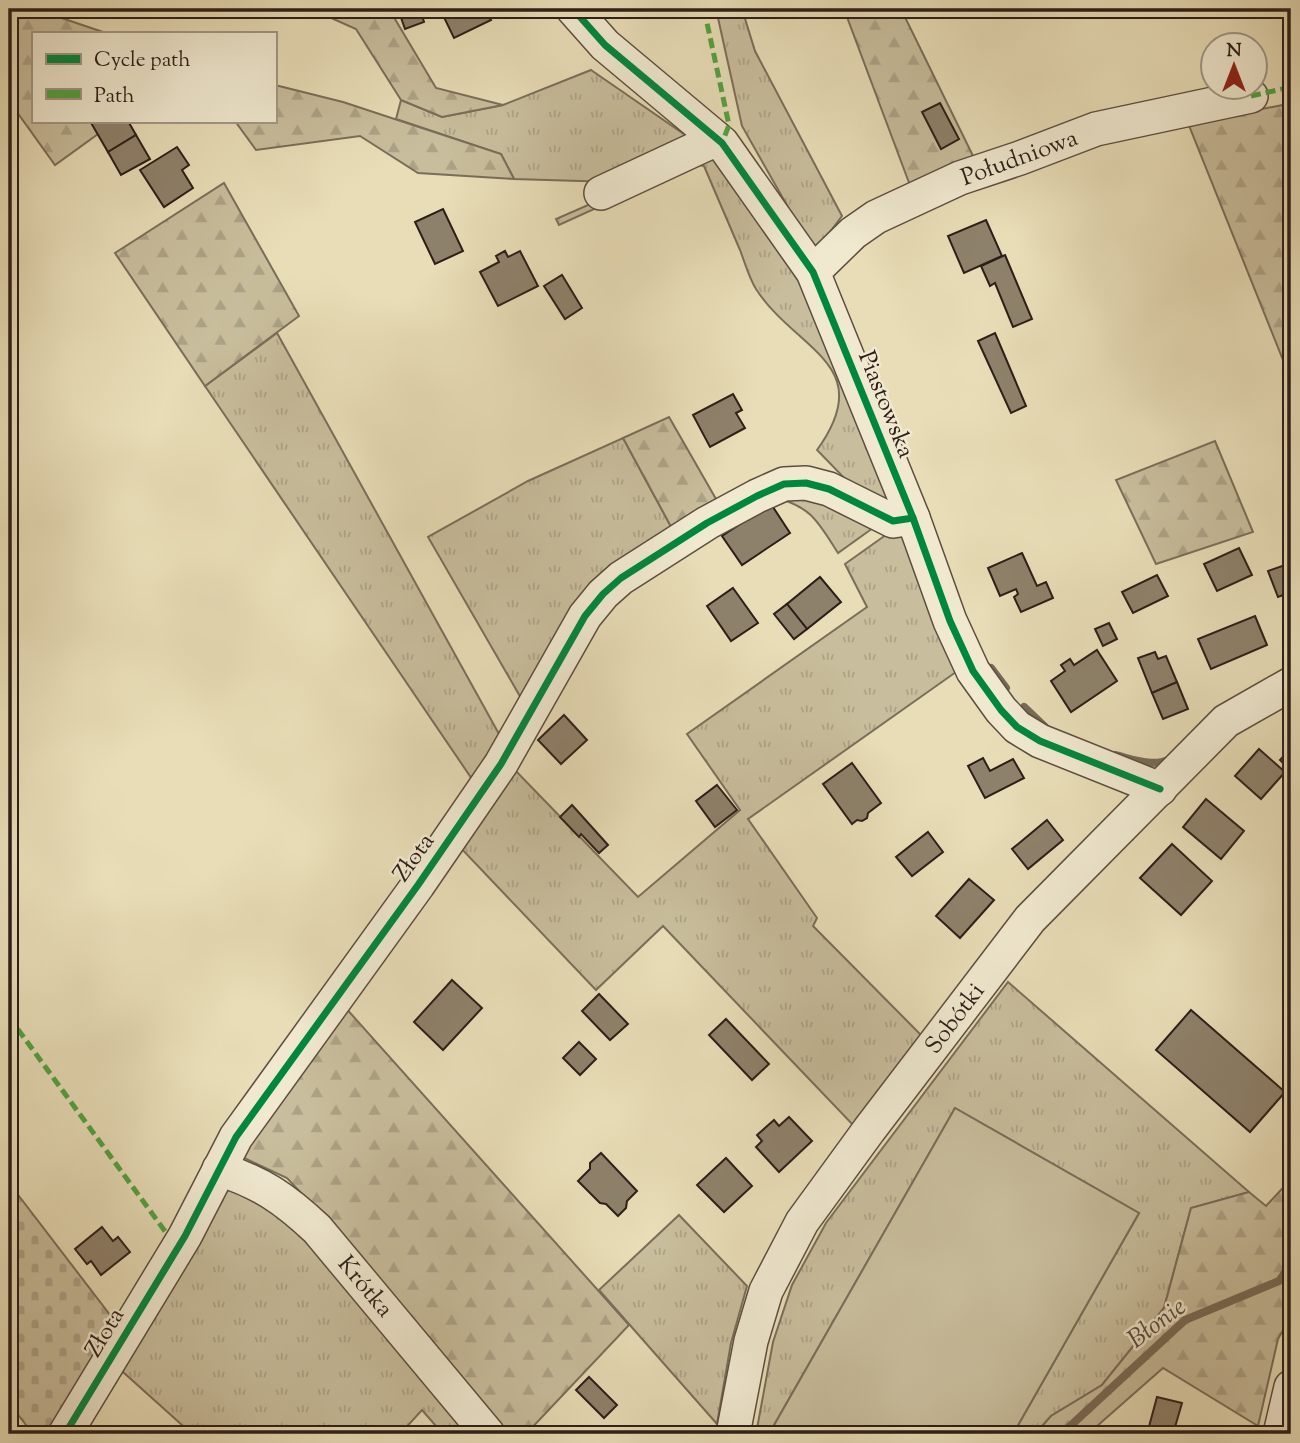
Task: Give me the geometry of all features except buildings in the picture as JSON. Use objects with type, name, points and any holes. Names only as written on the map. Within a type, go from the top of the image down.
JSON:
[{"type":"street","name":"Piastowska","points":[[573,9],[605,45],[722,143],[813,272],[913,518],[950,621],[972,671],[1001,710],[1017,727],[1040,741],[1160,789]]},
{"type":"street","name":"Południowa","points":[[813,272],[853,233],[876,217],[960,178],[1096,129],[1223,102]]},
{"type":"street","points":[[601,193],[717,139]]},
{"type":"street","name":"Złota","points":[[65,1434],[185,1236],[236,1137],[412,893],[501,764],[585,616],[603,594],[621,578],[707,523],[784,484],[806,483],[830,489],[893,521],[913,518]]},
{"type":"street","name":"Sobótki","points":[[733,1434],[751,1341],[766,1291],[802,1223],[869,1129],[1030,919],[1226,721],[1291,684]]},
{"type":"street","name":"Krótka","points":[[219,1169],[247,1178],[286,1200],[317,1229],[488,1434]]},
{"type":"street","points":[[1280,1434],[1291,1387]]},
{"type":"green space","points":[[9,9],[35,9],[103,32],[32,32],[32,122],[115,122],[55,165],[9,101]]},
{"type":"green space","points":[[311,9],[389,9],[436,88],[503,105],[442,117],[401,100],[356,29]]},
{"type":"green space","points":[[716,9],[742,9],[755,51],[842,216],[814,253],[742,126]]},
{"type":"green space","points":[[844,9],[901,9],[976,162],[911,188]]},
{"type":"green space","points":[[591,70],[691,139],[614,182],[514,179],[501,154],[396,119],[401,100],[442,117],[503,105]]},
{"type":"green space","points":[[276,85],[343,102],[501,154],[514,179],[418,173],[360,136],[256,150],[236,122],[276,122]]},
{"type":"green space","points":[[1283,105],[1291,123],[1291,380],[1188,123]]},
{"type":"green space","points":[[707,153],[715,155],[756,209],[816,308],[896,503],[881,506],[851,485],[817,450],[834,421],[839,397],[835,378],[825,360],[773,310],[756,289],[704,166],[693,164],[559,225],[556,219]]},
{"type":"green space","points":[[224,183],[299,316],[205,386],[115,253]]},
{"type":"green space","points":[[277,333],[504,743],[476,785],[205,386]]},
{"type":"green space","points":[[669,417],[720,506],[675,534],[623,438]]},
{"type":"green space","points":[[623,438],[675,534],[525,705],[428,537],[528,481]]},
{"type":"green space","points":[[1215,441],[1253,532],[1156,564],[1116,480]]},
{"type":"green space","points":[[807,494],[873,528],[838,553],[813,517],[797,506],[774,497]]},
{"type":"green space","points":[[890,532],[901,534],[956,672],[748,819],[817,918],[813,926],[921,1035],[853,1125],[663,926],[596,990],[456,843],[513,768],[638,897],[740,810],[687,734],[867,607],[845,564]]},
{"type":"green space","points":[[1008,982],[1249,1192],[1191,1208],[1164,1308],[1102,1385],[1051,1416],[1035,1434],[1013,1434],[1139,1213],[955,1108],[769,1434],[756,1434],[773,1342],[792,1285],[826,1223]]},
{"type":"green space","points":[[344,1006],[629,1325],[526,1434],[505,1434],[359,1254],[287,1178],[240,1156]]},
{"type":"green space","points":[[955,1108],[1139,1213],[1013,1434],[769,1434]]},
{"type":"green space","points":[[1291,1179],[1291,1316],[1278,1339],[1258,1426],[1163,1368],[1088,1434],[1035,1434],[1051,1416],[1102,1385],[1164,1308],[1191,1208],[1249,1192],[1266,1206]]},
{"type":"green space","points":[[9,1183],[117,1324],[53,1434],[33,1434],[9,1403]]},
{"type":"green space","points":[[228,1186],[277,1202],[472,1434],[443,1434],[422,1410],[400,1434],[192,1434],[113,1363]]},
{"type":"green space","points":[[679,1215],[747,1286],[731,1343],[717,1424],[599,1290]]},
{"type":"waterway","points":[[991,668],[1006,688]]},
{"type":"waterway","points":[[1024,707],[1045,727]]},
{"type":"waterway","points":[[1115,755],[1150,763],[1170,759]]},
{"type":"waterway","name":"Błonie","points":[[1057,1434],[1067,1429],[1185,1320],[1279,1281],[1291,1264]]},
{"type":"marked path","points":[[704,9],[729,125],[722,143]]},
{"type":"marked path","points":[[1268,92],[1291,87]]},
{"type":"marked path","points":[[9,1017],[167,1234]]},
{"type":"cycle path","points":[[573,9],[605,45],[722,143],[813,272],[913,518],[950,621],[973,671],[1001,710],[1017,727],[1040,741],[1160,789]]},
{"type":"cycle path","points":[[65,1434],[185,1236],[236,1137],[418,885],[501,764],[585,616],[603,594],[621,578],[707,523],[784,484],[806,483],[829,489],[893,521],[913,518]]}]
